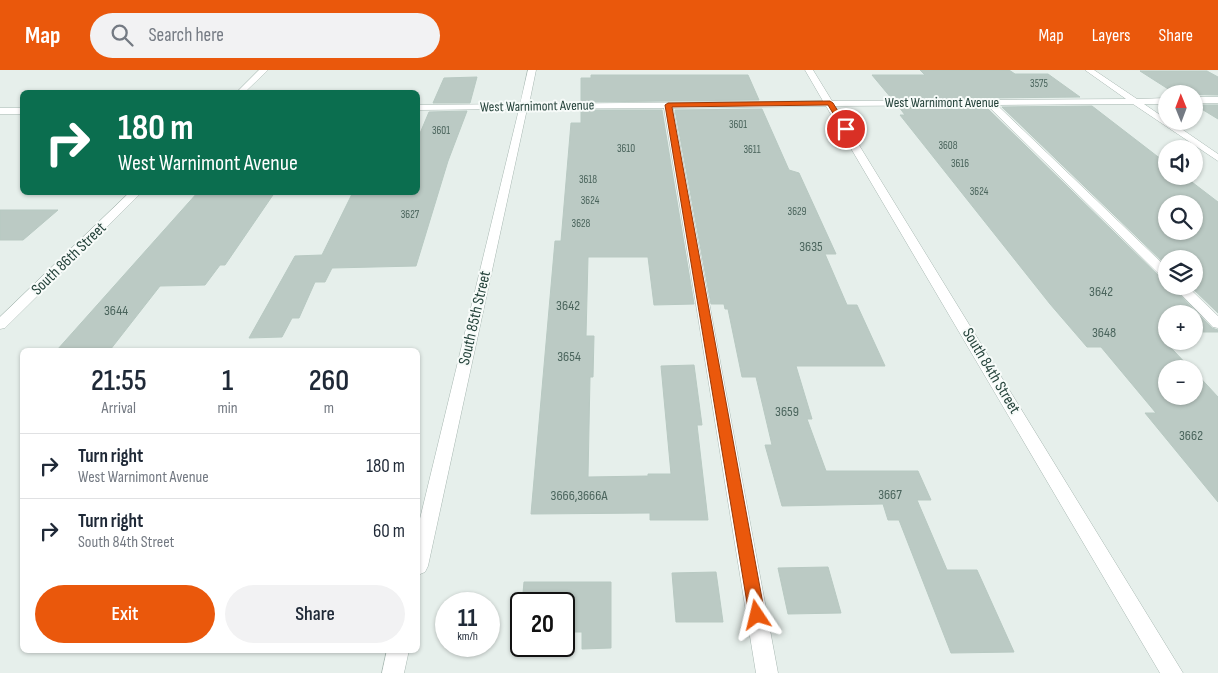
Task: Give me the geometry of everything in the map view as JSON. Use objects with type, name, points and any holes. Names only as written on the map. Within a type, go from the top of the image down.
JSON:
[{"type":"street","points":[[243,90],[264,70]]},
{"type":"street","name":"South 85th Street","points":[[420,557],[532,70]]},
{"type":"street","name":"South 84th Street","points":[[809,70],[1172,673]]},
{"type":"street","points":[[1089,70],[1218,158]]},
{"type":"street","name":"West Warnimont Avenue","points":[[420,107],[1158,100]]},
{"type":"street","points":[[1203,100],[1218,100]]},
{"type":"street","points":[[989,102],[1158,266]]},
{"type":"street","points":[[668,105],[767,673]]},
{"type":"street","points":[[0,111],[20,111]]},
{"type":"street","name":"South 86th Street","points":[[0,325],[134,195]]},
{"type":"street","points":[[1188,295],[1218,324]]},
{"type":"street","points":[[393,673],[397,653]]},
{"type":"building","points":[[920,70],[1009,70],[1015,74],[1048,74],[1080,97],[892,99],[872,75],[925,75]]},
{"type":"building","points":[[1140,71],[1207,71],[1218,77],[1218,95],[1203,95],[1203,85],[1162,85]]},
{"type":"building","points":[[591,75],[748,75],[759,100],[581,102],[581,78],[591,78]]},
{"type":"building","points":[[477,77],[470,103],[433,103],[444,78]]},
{"type":"building","points":[[1203,105],[1218,105],[1218,119],[1203,110]]},
{"type":"building","points":[[1092,106],[1158,157],[1158,185],[1196,185],[1218,202],[1218,313],[1199,295],[1203,295],[1203,250],[1158,250],[1158,257],[1002,107]]},
{"type":"building","points":[[899,107],[986,107],[1158,275],[1158,295],[1180,295],[1190,305],[1158,305],[1158,350],[1173,350],[1182,360],[1158,360],[1158,405],[1203,405],[1203,381],[1218,397],[1218,502],[1145,413],[1156,413],[1101,347],[1087,347],[1050,304],[900,115],[905,115]]},
{"type":"building","points":[[762,109],[789,170],[799,173],[836,254],[825,254],[847,305],[857,305],[885,366],[796,366],[812,419],[807,419],[826,471],[918,471],[931,500],[917,500],[947,570],[977,570],[1014,652],[951,653],[899,520],[888,520],[883,504],[782,506],[765,445],[772,445],[756,377],[742,377],[728,309],[725,309],[724,304],[711,304],[675,110]]},
{"type":"building","points":[[581,110],[662,110],[694,304],[654,305],[648,257],[588,257],[586,336],[594,336],[593,377],[590,377],[588,477],[671,474],[661,366],[694,365],[702,425],[697,425],[708,520],[650,520],[650,513],[531,514],[555,241],[561,241],[571,123],[581,123]]},
{"type":"building","points":[[467,111],[448,161],[416,266],[332,268],[325,282],[315,282],[299,318],[292,318],[282,337],[249,338],[295,256],[322,255],[352,195],[420,195],[420,133],[429,112]]},
{"type":"building","points":[[195,195],[273,195],[225,265],[220,265],[205,285],[160,286],[112,348],[59,348]]},
{"type":"building","points":[[0,210],[58,210],[23,240],[0,240]]},
{"type":"building","points":[[1203,319],[1212,328],[1218,330],[1218,332],[1203,332]]},
{"type":"building","points":[[828,567],[841,613],[788,614],[778,568]]},
{"type":"building","points":[[716,572],[723,622],[676,622],[672,573]]},
{"type":"building","points":[[524,582],[611,582],[611,648],[582,649],[582,632],[575,632],[575,592],[523,592]]},
{"type":"route","points":[[757,615],[668,105],[830,103],[846,129]]}]
